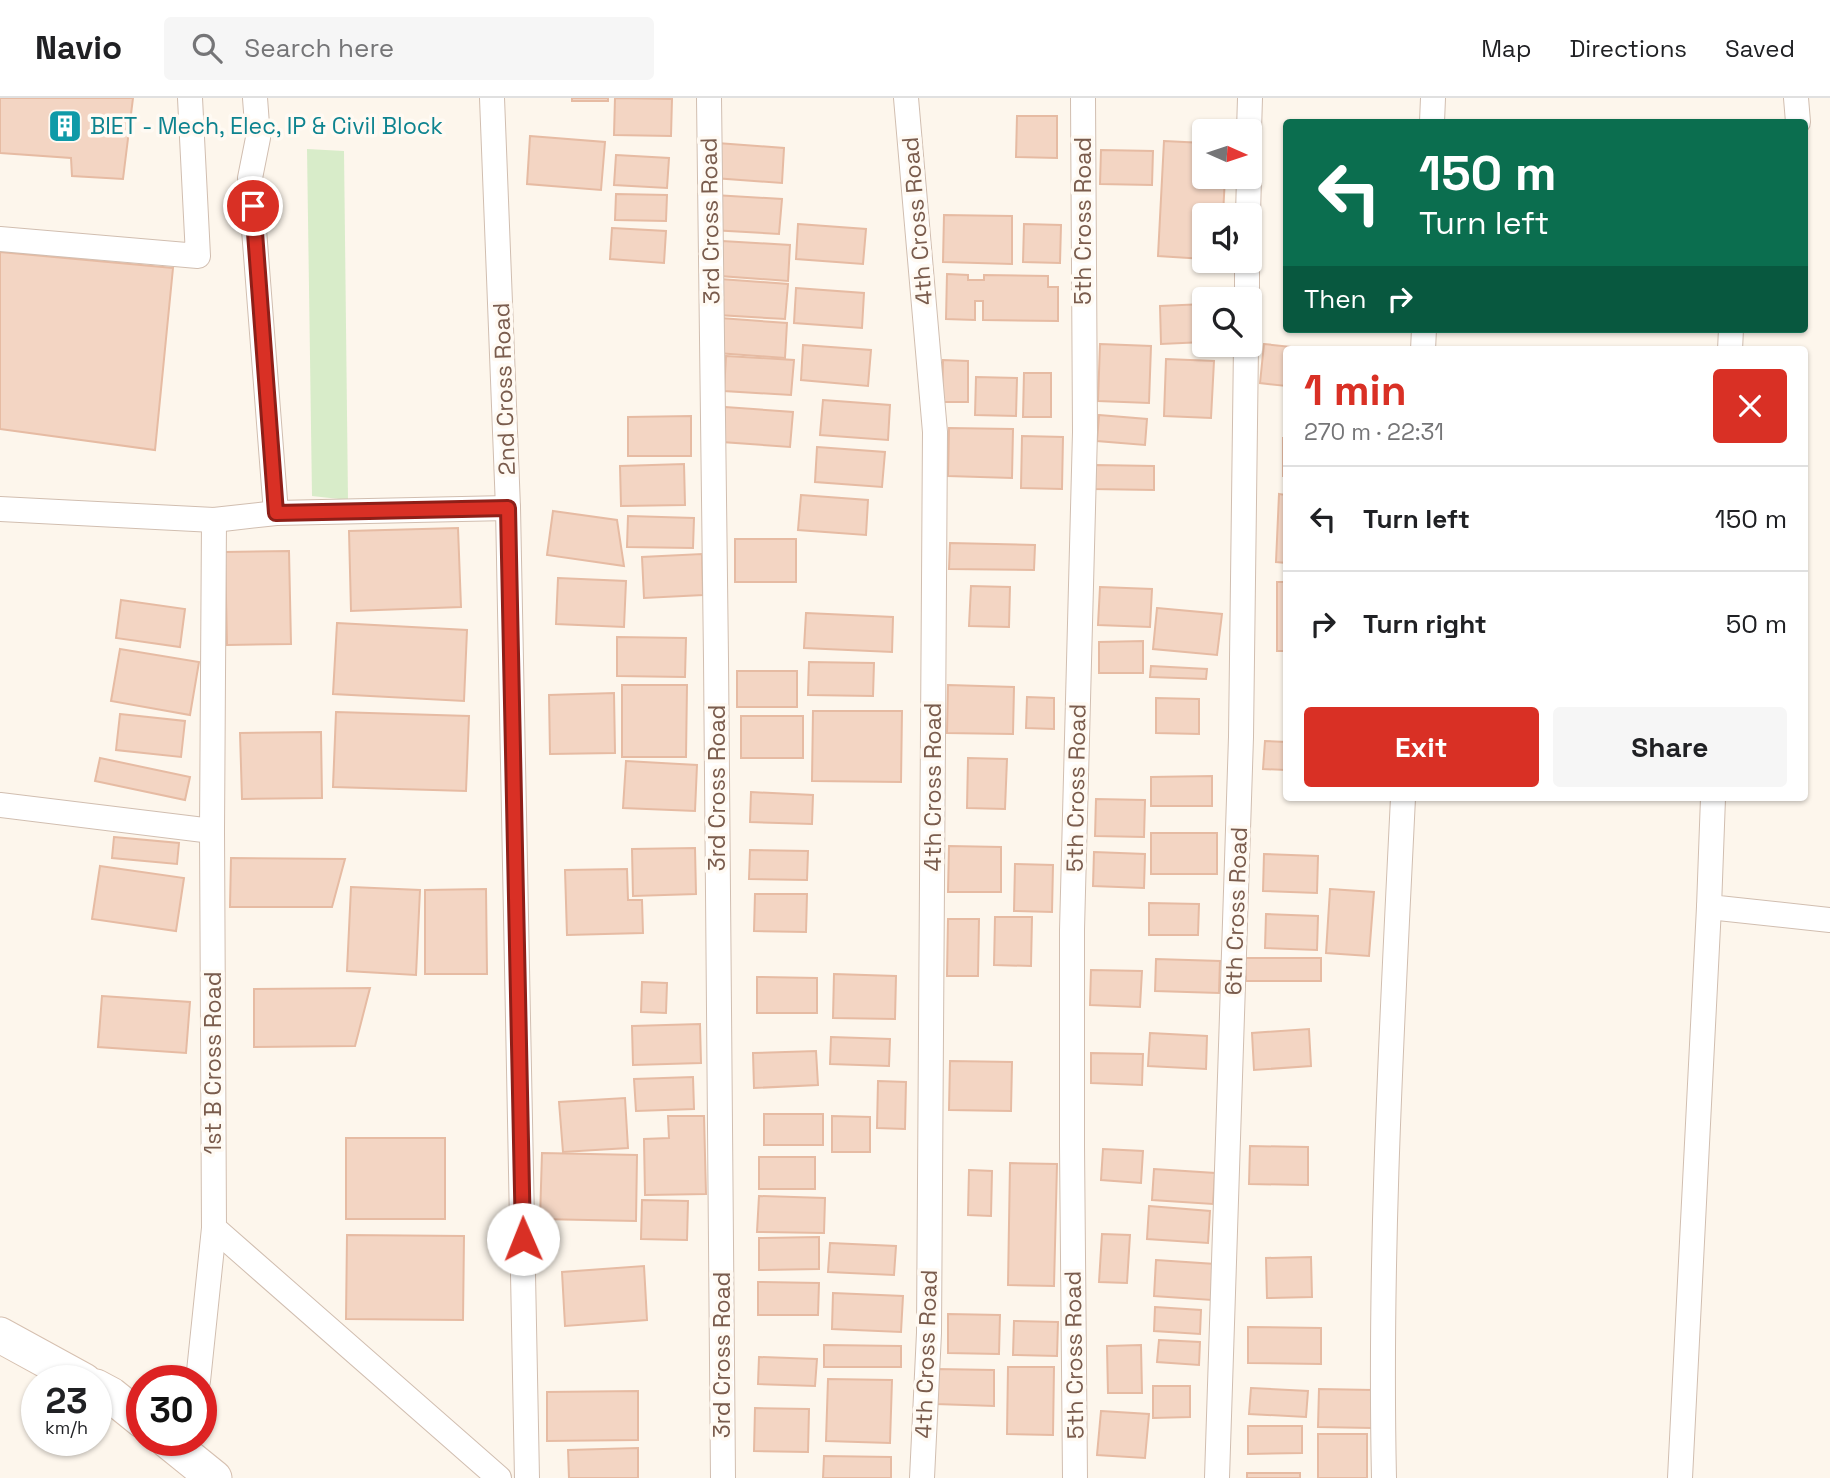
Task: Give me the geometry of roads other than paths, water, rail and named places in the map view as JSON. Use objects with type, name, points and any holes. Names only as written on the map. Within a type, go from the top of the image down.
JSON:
[{"type":"street","points":[[0,239],[198,256],[190,98]]},
{"type":"street","points":[[256,98],[258,138],[250,178],[276,513]]},
{"type":"street","name":"2nd Cross Road","points":[[492,98],[508,508],[527,1478]]},
{"type":"street","name":"3rd Cross Road","points":[[709,98],[723,1478]]},
{"type":"street","name":"4th Cross Road","points":[[906,98],[935,432],[929,1319],[922,1478]]},
{"type":"street","name":"5th Cross Road","points":[[1075,1478],[1072,943],[1085,432],[1083,98]]},
{"type":"street","points":[[1249,119],[1250,98]]},
{"type":"street","points":[[1432,119],[1433,98]]},
{"type":"street","points":[[1796,98],[1798,119]]},
{"type":"street","name":"6th Cross Road","points":[[1217,1478],[1241,751],[1246,357]]},
{"type":"street","points":[[0,509],[214,520],[276,513],[508,508]]},
{"type":"street","name":"1st B Cross Road","points":[[200,1365],[214,1228],[214,520]]},
{"type":"street","points":[[1384,1478],[1382,1406],[1387,1098],[1403,801]]},
{"type":"street","points":[[1680,1478],[1713,801]]},
{"type":"street","points":[[0,805],[212,831]]},
{"type":"street","points":[[1709,907],[1830,920]]},
{"type":"street","points":[[214,1228],[499,1478]]},
{"type":"street","points":[[0,1335],[55,1365]]},
{"type":"street","points":[[112,1396],[126,1407]]},
{"type":"place","name":"BIET - Mech, Elec, IP & Civil Block","points":[[65,126]]}]
